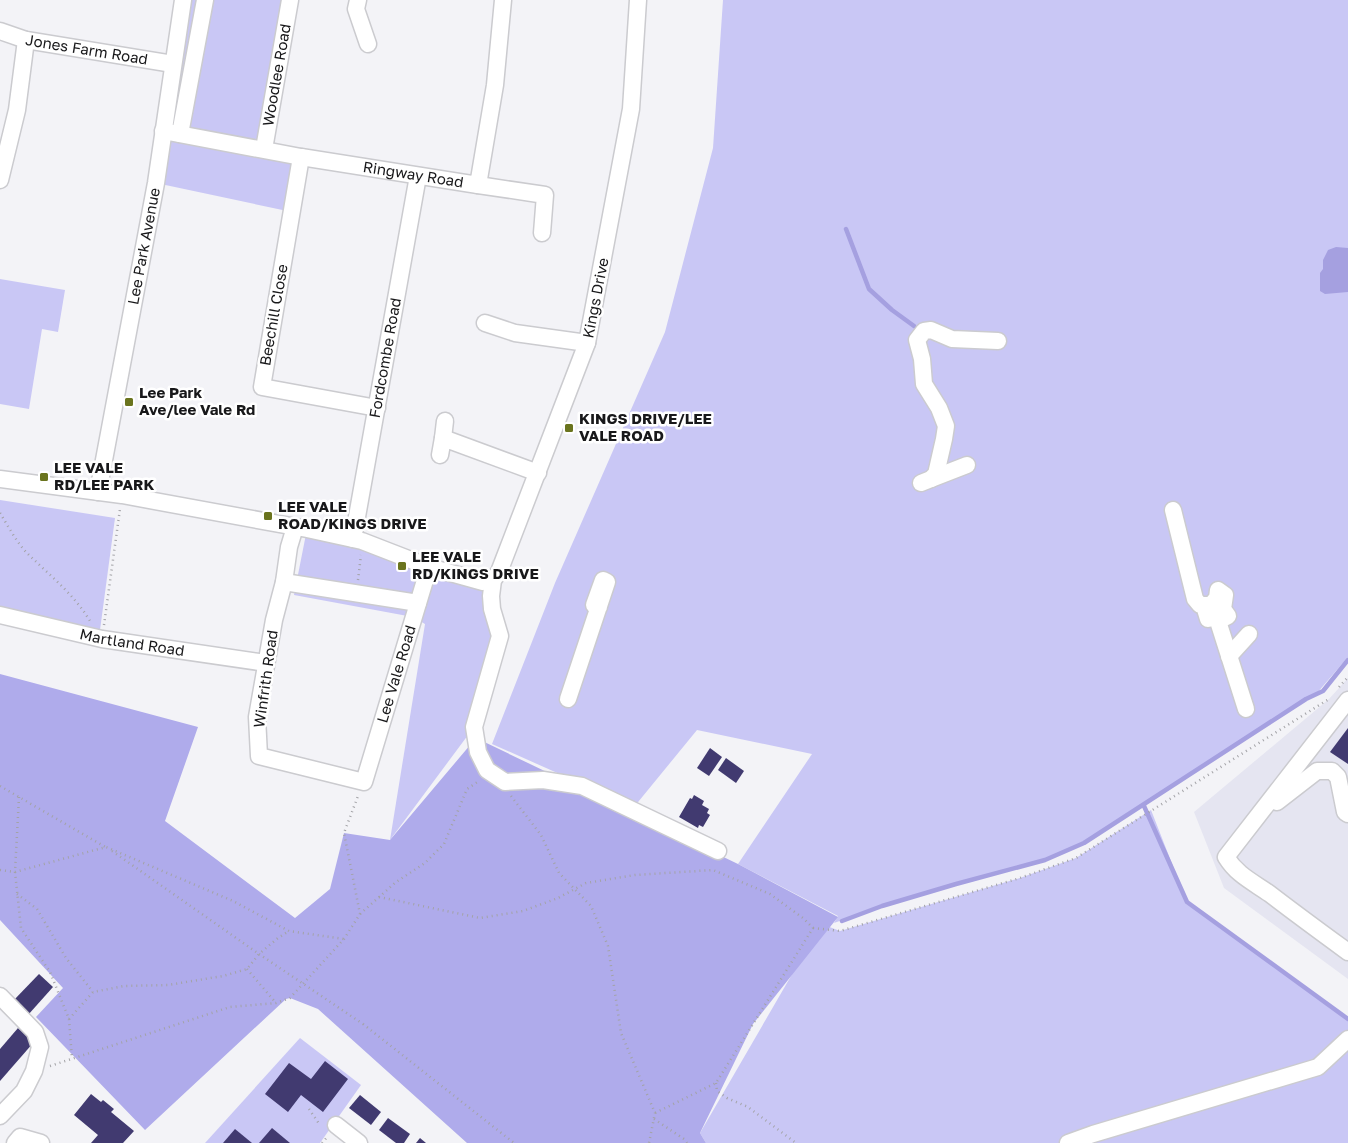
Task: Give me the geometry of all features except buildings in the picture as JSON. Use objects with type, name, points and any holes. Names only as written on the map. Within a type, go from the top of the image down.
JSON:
[{"type":"street","name":"Lee Park Avenue","points":[[98,492],[156,183],[183,0]]},
{"type":"street","points":[[180,134],[204,0]]},
{"type":"street","name":"Woodlee Road","points":[[264,150],[290,0]]},
{"type":"street","points":[[358,0],[356,9],[368,44]]},
{"type":"street","name":"Ringway Road","points":[[163,130],[301,157],[478,185],[495,85],[502,0]]},
{"type":"street","name":"Kings Drive","points":[[493,580],[499,572],[587,343],[631,109],[638,0]]},
{"type":"street","name":"Jones Farm Road","points":[[0,31],[26,40],[173,64]]},
{"type":"street","points":[[0,180],[17,110],[26,40]]},
{"type":"street","name":"Beechill Close","points":[[301,157],[262,387],[377,408]]},
{"type":"street","name":"Fordcombe Road","points":[[358,540],[377,408],[418,176]]},
{"type":"street","points":[[478,185],[545,195],[542,233]]},
{"type":"street","points":[[485,323],[515,333],[587,343]]},
{"type":"street","points":[[967,465],[926,481],[938,468],[946,426],[940,408],[924,384],[922,358],[917,340],[921,325],[952,338],[998,340]]},
{"type":"street","points":[[440,455],[445,421]]},
{"type":"street","points":[[443,438],[538,473]]},
{"type":"street","points":[[0,478],[122,495],[358,540],[429,567],[483,582],[493,580],[492,609],[500,636],[474,727],[478,752],[487,770],[505,782],[544,780],[582,786],[718,851]]},
{"type":"street","points":[[1173,510],[1195,599],[1200,605],[1211,605],[1218,590],[1225,595],[1223,608],[1228,616],[1222,619],[1212,615],[1208,619],[1204,606]]},
{"type":"street","name":"Winfrith Road","points":[[295,527],[289,547],[284,582],[266,663],[257,717],[259,756],[364,782]]},
{"type":"street","name":"Lee Vale Road","points":[[364,782],[429,567]]},
{"type":"street","points":[[284,582],[418,603]]},
{"type":"street","points":[[568,688],[580,642],[594,600]]},
{"type":"street","name":"Martland Road","points":[[0,616],[102,639],[266,663]]},
{"type":"street","points":[[1218,618],[1246,709]]},
{"type":"street","points":[[1229,656],[1249,634]]},
{"type":"street","points":[[1342,696],[1258,816],[1226,857],[1233,868],[1348,952]]},
{"type":"street","points":[[1258,816],[1317,771],[1323,770],[1332,771],[1338,777],[1345,812],[1348,814]]},
{"type":"street","points":[[0,996],[35,1032],[40,1047],[34,1071],[24,1091],[0,1116]]},
{"type":"street","points":[[1068,1143],[1318,1067],[1348,1039]]},
{"type":"street","points":[[327,1130],[359,1143]]},
{"type":"street","points":[[15,1143],[20,1137],[41,1143]]},
{"type":"path","points":[[102,639],[122,495]]},
{"type":"path","points":[[0,513],[25,551],[44,568],[84,611],[102,639]]},
{"type":"path","points":[[356,593],[358,540]]},
{"type":"path","points":[[1342,696],[1348,677]]},
{"type":"path","points":[[379,897],[480,918],[522,911],[558,898],[586,883],[635,875],[713,870],[770,894],[803,918],[813,928],[840,931],[1020,878],[1076,858],[1330,699]]},
{"type":"path","points":[[34,1071],[230,1007],[276,1003],[290,998],[344,939],[360,914],[396,882],[425,863],[444,844],[467,789],[490,772]]},
{"type":"path","points":[[360,914],[344,833],[364,782]]},
{"type":"path","points":[[0,786],[106,847],[363,1024],[514,1143]]},
{"type":"path","points":[[506,791],[541,835],[559,873],[591,906],[608,946],[620,1033],[655,1113],[649,1143]]},
{"type":"path","points":[[19,797],[15,872],[21,928],[50,972],[69,1019],[72,1059]]},
{"type":"path","points":[[0,870],[15,872],[106,847],[233,901],[289,931],[344,939]]},
{"type":"path","points":[[17,894],[37,909],[66,958],[93,992]]},
{"type":"path","points":[[655,1113],[716,1083],[813,928]]},
{"type":"path","points":[[69,1019],[93,992],[124,986],[168,985],[223,976],[247,969],[259,954],[289,931]]},
{"type":"path","points":[[247,969],[276,1003]]},
{"type":"path","points":[[716,1083],[717,1091],[727,1098],[748,1107],[796,1143]]},
{"type":"path","points":[[309,1109],[327,1130]]},
{"type":"path","points":[[654,1120],[687,1143]]},
{"type":"shaded area","points":[[183,0],[290,0],[264,149],[301,157],[292,212],[156,183]]},
{"type":"shaded area","points":[[723,0],[1348,0],[1348,657],[1317,693],[1144,806],[1109,825],[1084,843],[1045,860],[882,906],[834,923],[838,916],[738,864],[812,754],[697,730],[634,807],[492,744],[555,583],[665,332],[713,148]]},
{"type":"shaded area","points":[[1336,247],[1348,248],[1348,292],[1325,294],[1320,291],[1320,273],[1323,269],[1323,260],[1328,250]]},
{"type":"shaded area","points":[[0,279],[65,290],[58,332],[42,329],[29,409],[0,404]]},
{"type":"shaded area","points":[[0,500],[115,518],[100,630],[0,610]]},
{"type":"shaded area","points":[[307,529],[483,582],[496,636],[474,727],[390,840],[425,624],[413,617],[294,595]]},
{"type":"shaded area","points":[[0,674],[198,727],[165,821],[295,918],[330,889],[344,833],[390,840],[476,738],[738,864],[838,917],[753,1024],[700,1133],[706,1143],[467,1143],[318,1009],[290,998],[286,999],[145,1130],[36,1017],[63,988],[0,920]]},
{"type":"shaded area","points":[[1348,678],[1348,979],[1224,888],[1194,812],[1329,699]]},
{"type":"shaded area","points":[[1151,810],[1187,902],[1348,1019],[1348,1143],[706,1143],[700,1133],[798,964],[827,926],[840,931],[1020,878],[1076,858]]},
{"type":"shaded area","points":[[300,1038],[361,1085],[320,1143],[205,1143]]},
{"type":"waterway","points":[[846,229],[869,289],[892,310],[914,326]]},
{"type":"waterway","points":[[842,921],[882,906],[1045,860],[1084,843],[1306,699],[1323,691],[1348,660]]},
{"type":"waterway","points":[[1144,806],[1187,902],[1348,1019]]},
{"type":"place","name":"Lee Park Ave/lee Vale Rd","points":[[129,402]]},
{"type":"place","name":"KINGS DRIVE/LEE VALE ROAD","points":[[569,428]]},
{"type":"place","name":"LEE VALE RD/LEE PARK","points":[[44,477]]},
{"type":"place","name":"LEE VALE ROAD/KINGS DRIVE","points":[[268,516]]},
{"type":"place","name":"LEE VALE RD/KINGS DRIVE","points":[[402,566]]}]
